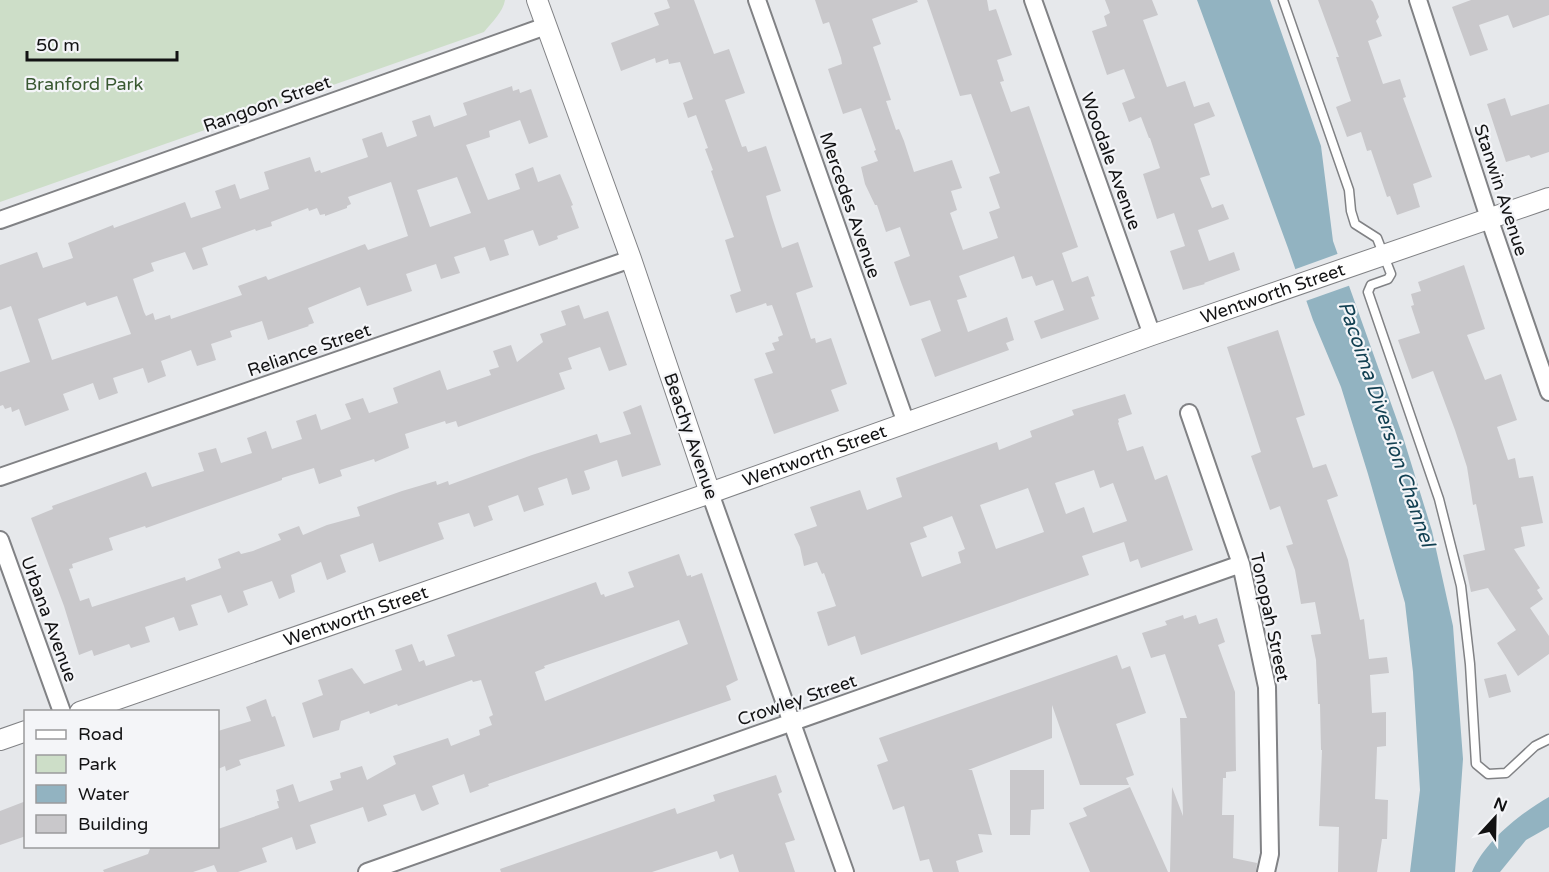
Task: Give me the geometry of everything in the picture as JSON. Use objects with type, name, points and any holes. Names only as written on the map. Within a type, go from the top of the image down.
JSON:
[{"type":"street","name":"Beachy Avenue","points":[[537,0],[631,259],[710,494],[845,872]]},
{"type":"street","name":"Mercedes Avenue","points":[[757,0],[906,423]]},
{"type":"street","name":"Woodale Avenue","points":[[1033,0],[1152,335]]},
{"type":"street","name":"Stanwin Avenue","points":[[1418,0],[1549,392]]},
{"type":"street","name":"Rangoon Street","points":[[0,220],[546,26]]},
{"type":"street","name":"Wentworth Street","points":[[83,710],[710,494],[1152,335],[1549,198]]},
{"type":"street","name":"Reliance Street","points":[[0,477],[631,259]]},
{"type":"street","name":"Tonopah Street","points":[[1189,413],[1241,564],[1267,687],[1270,854],[1266,872]]},
{"type":"street","name":"Urbana Avenue","points":[[0,540],[62,710]]},
{"type":"street","name":"Crowley Street","points":[[367,872],[1241,564]]},
{"type":"street","points":[[0,740],[24,732]]},
{"type":"lane","points":[[1283,0],[1349,190],[1355,224],[1377,238],[1381,257],[1391,274],[1388,279],[1371,285],[1368,292],[1439,499],[1461,586],[1470,664],[1476,764],[1488,774],[1506,773],[1535,746],[1549,739]]},
{"type":"green space","name":"Branford Park","points":[[0,0],[505,0],[500,13],[484,32],[0,202]]},
{"type":"water","name":"Pacoima Diversion Channel","points":[[1197,0],[1270,0],[1321,146],[1333,241],[1403,437],[1432,531],[1453,626],[1463,759],[1455,872],[1410,872],[1420,790],[1413,672],[1405,603],[1341,387],[1313,320]]},
{"type":"water","points":[[1549,797],[1549,827],[1526,840],[1500,872],[1472,872],[1486,849],[1505,829]]},
{"type":"pier","points":[[1340,253],[1351,285],[1303,302],[1293,270]]},
{"type":"building","points":[[667,0],[694,0],[714,54],[729,49],[745,93],[725,100],[742,147],[746,146],[748,152],[766,146],[781,191],[766,196],[782,248],[798,242],[813,287],[796,293],[811,339],[815,338],[816,343],[831,338],[847,384],[831,390],[839,411],[774,434],[754,379],[773,373],[765,353],[775,350],[772,343],[779,341],[778,337],[783,335],[772,305],[767,306],[766,303],[736,313],[730,295],[741,291],[725,240],[734,237],[711,171],[713,170],[705,149],[708,148],[696,115],[688,118],[683,103],[693,99],[680,62],[669,64],[668,59],[656,63],[655,58],[621,71],[611,43],[659,25],[654,13],[670,8]]},
{"type":"building","points":[[815,0],[917,0],[918,2],[872,19],[881,44],[873,47],[891,100],[886,101],[896,130],[899,129],[904,141],[914,172],[952,160],[962,188],[951,191],[957,210],[950,213],[963,250],[998,238],[989,212],[1000,208],[989,177],[1000,173],[971,94],[960,96],[927,0],[987,0],[989,11],[996,9],[1012,55],[997,60],[1004,81],[1000,82],[1011,112],[1029,106],[1078,247],[1062,253],[1072,282],[1088,276],[1095,296],[1091,297],[1099,319],[1041,339],[1034,321],[1064,310],[1053,280],[1036,286],[1032,276],[1022,279],[1014,256],[959,276],[967,297],[957,300],[968,332],[1007,317],[1014,340],[1006,343],[1009,350],[935,377],[921,339],[941,331],[930,300],[910,306],[894,262],[910,256],[900,227],[886,232],[877,205],[865,184],[861,167],[878,161],[874,151],[876,150],[861,108],[843,114],[828,69],[842,64],[841,58],[829,22],[823,24]]},
{"type":"building","points":[[1105,0],[1152,0],[1158,15],[1143,20],[1167,87],[1185,81],[1194,107],[1209,102],[1215,116],[1194,124],[1210,175],[1200,178],[1212,208],[1223,204],[1229,219],[1198,230],[1209,261],[1234,252],[1240,270],[1183,290],[1170,251],[1185,246],[1174,213],[1157,219],[1143,174],[1160,168],[1150,138],[1141,117],[1129,122],[1122,103],[1135,98],[1124,69],[1107,75],[1092,31],[1107,26],[1104,16],[1110,13]]},
{"type":"building","points":[[1318,0],[1371,0],[1373,2],[1379,17],[1376,21],[1382,36],[1368,41],[1383,84],[1400,79],[1406,97],[1403,98],[1432,177],[1413,184],[1420,207],[1397,215],[1390,196],[1387,197],[1371,150],[1367,151],[1361,132],[1347,137],[1336,107],[1351,101],[1336,57],[1339,57]]},
{"type":"building","points":[[1471,0],[1549,0],[1549,15],[1513,28],[1508,15],[1479,25],[1488,50],[1470,56],[1452,7]]},
{"type":"building","points":[[512,86],[513,91],[519,89],[520,93],[531,89],[548,137],[529,144],[520,120],[489,131],[490,137],[466,145],[488,200],[520,189],[515,174],[533,167],[538,182],[560,174],[573,205],[571,206],[579,228],[539,246],[533,230],[504,240],[509,255],[490,261],[485,247],[454,257],[460,273],[441,279],[436,264],[406,274],[412,291],[367,306],[360,287],[308,308],[314,323],[309,326],[268,340],[262,321],[230,331],[232,337],[211,344],[216,360],[197,366],[191,350],[161,361],[166,376],[148,383],[143,368],[113,378],[118,393],[99,400],[93,383],[63,394],[69,410],[25,426],[19,409],[12,412],[11,407],[5,409],[3,405],[0,406],[0,372],[30,362],[11,306],[0,310],[0,265],[37,252],[43,268],[73,258],[68,243],[113,225],[114,228],[185,202],[191,218],[221,208],[215,191],[235,184],[240,199],[269,189],[264,172],[310,157],[315,172],[320,170],[321,173],[368,157],[362,139],[382,132],[387,147],[417,136],[412,121],[430,115],[434,127],[467,115],[463,103]],"holes":[[[457,177],[471,213],[430,227],[417,190]],[[391,182],[408,236],[368,250],[365,244],[268,280],[266,276],[238,286],[242,295],[171,319],[170,315],[155,320],[153,313],[146,316],[133,279],[154,271],[151,263],[185,252],[193,270],[208,265],[202,248],[255,229],[256,231],[272,226],[271,222],[308,208],[309,211],[317,208],[320,215],[325,214],[325,216],[347,208],[351,204],[348,197]],[[117,296],[131,334],[52,360],[38,319],[85,302],[87,306]]]},
{"type":"building","points":[[1505,98],[1511,116],[1549,104],[1549,152],[1506,162],[1487,104]]},
{"type":"building","points":[[1464,265],[1485,329],[1467,335],[1485,380],[1501,374],[1517,420],[1497,427],[1508,460],[1515,458],[1519,478],[1533,476],[1543,523],[1521,527],[1525,546],[1514,549],[1540,588],[1537,590],[1543,599],[1530,608],[1549,636],[1549,654],[1518,676],[1497,643],[1516,630],[1488,588],[1471,592],[1463,555],[1485,550],[1476,504],[1473,505],[1467,467],[1455,430],[1433,371],[1412,379],[1398,340],[1420,333],[1411,306],[1414,305],[1411,294],[1421,291],[1418,282]]},
{"type":"building","points":[[579,305],[584,319],[608,311],[627,365],[609,371],[600,347],[568,358],[572,369],[559,373],[565,389],[458,427],[456,421],[446,424],[445,421],[405,434],[409,448],[375,462],[374,459],[340,470],[342,476],[319,484],[314,468],[146,528],[145,526],[109,538],[113,550],[72,564],[73,568],[69,569],[80,601],[89,598],[92,607],[185,577],[186,581],[221,568],[218,559],[239,551],[241,554],[253,551],[281,540],[278,534],[299,526],[303,535],[327,525],[360,516],[357,507],[402,491],[436,481],[437,485],[448,481],[449,485],[597,434],[600,443],[631,434],[623,412],[641,405],[661,465],[622,477],[617,460],[584,471],[589,490],[572,495],[567,478],[538,488],[544,505],[524,512],[518,495],[488,506],[493,520],[474,527],[469,513],[438,523],[444,539],[379,562],[373,543],[340,555],[346,572],[327,580],[321,562],[291,575],[295,592],[279,599],[272,581],[243,591],[248,605],[228,613],[221,595],[191,605],[198,625],[179,631],[174,617],[145,627],[150,642],[131,648],[129,644],[94,656],[92,650],[79,655],[64,606],[31,518],[53,509],[52,506],[146,472],[152,487],[204,471],[198,453],[216,448],[221,463],[252,453],[247,438],[266,431],[272,449],[302,439],[296,421],[316,414],[321,430],[351,419],[345,404],[363,398],[369,413],[398,403],[393,388],[440,370],[447,390],[491,375],[489,370],[499,367],[493,351],[511,345],[517,362],[543,342],[540,334],[566,325],[561,311]]},
{"type":"building","points":[[1278,330],[1305,415],[1296,418],[1313,468],[1326,464],[1338,496],[1327,500],[1348,560],[1360,620],[1364,619],[1369,659],[1387,657],[1389,673],[1370,675],[1372,713],[1386,712],[1386,746],[1377,747],[1375,799],[1388,800],[1387,839],[1382,839],[1377,872],[1338,872],[1339,827],[1319,826],[1322,750],[1316,660],[1311,635],[1321,634],[1315,602],[1301,604],[1295,570],[1286,546],[1293,544],[1280,506],[1270,510],[1251,456],[1261,452],[1227,347]]},
{"type":"building","points":[[1125,394],[1132,414],[1118,419],[1118,423],[1127,451],[1143,446],[1155,480],[1167,475],[1193,550],[1141,568],[1138,559],[1130,562],[1124,542],[1082,556],[1089,575],[861,655],[855,636],[828,646],[817,612],[836,606],[824,573],[822,574],[817,562],[804,566],[800,547],[794,534],[817,526],[810,507],[860,490],[867,510],[902,497],[896,478],[997,442],[999,450],[1032,437],[1030,431],[1074,415],[1072,410]],"holes":[[[1094,470],[1100,488],[1113,483],[1127,521],[1093,533],[1084,507],[1066,514],[1055,483]],[[1028,488],[1044,532],[996,549],[980,505]],[[952,516],[965,549],[958,552],[961,563],[922,577],[910,543],[927,537],[923,527]]]},
{"type":"building","points":[[679,554],[687,576],[702,573],[738,680],[726,686],[731,700],[488,784],[489,786],[470,793],[464,774],[432,786],[439,804],[423,811],[415,794],[383,805],[387,815],[368,822],[363,807],[310,825],[316,843],[296,850],[292,837],[262,848],[267,862],[238,872],[217,872],[214,865],[193,872],[104,872],[103,870],[148,854],[150,848],[219,848],[219,829],[279,808],[276,790],[293,784],[299,802],[333,790],[330,781],[341,778],[340,773],[362,766],[367,780],[396,764],[393,756],[448,738],[451,746],[480,735],[479,730],[492,725],[489,717],[493,715],[481,680],[473,682],[472,680],[398,706],[397,704],[370,714],[369,711],[341,721],[339,730],[313,738],[302,703],[323,695],[318,680],[352,668],[364,684],[402,670],[395,650],[412,644],[419,662],[424,660],[426,666],[455,656],[447,635],[596,582],[601,595],[604,594],[605,597],[634,587],[628,572]],"holes":[[[679,620],[688,644],[545,701],[535,672],[545,668],[544,666]]]},
{"type":"building","points":[[1183,615],[1184,619],[1196,615],[1199,624],[1217,618],[1225,642],[1218,645],[1235,692],[1236,771],[1226,772],[1226,778],[1223,778],[1222,815],[1234,815],[1233,858],[1257,863],[1256,872],[1170,872],[1172,787],[1183,816],[1180,718],[1187,718],[1165,654],[1151,658],[1142,633],[1167,625],[1165,621]]},
{"type":"building","points":[[1117,655],[1122,669],[1130,666],[1146,713],[1116,724],[1134,775],[1126,778],[1129,785],[1080,785],[1052,705],[1052,738],[968,770],[972,770],[992,835],[978,834],[983,852],[956,861],[959,872],[933,872],[929,859],[920,861],[904,806],[893,810],[877,765],[888,761],[879,738]]},
{"type":"building","points":[[1506,674],[1511,692],[1489,698],[1484,679]]},
{"type":"building","points":[[266,699],[272,717],[275,716],[285,746],[239,760],[241,765],[226,771],[225,766],[219,769],[219,731],[251,721],[246,707]]},
{"type":"building","points":[[1010,770],[1044,770],[1044,809],[1031,810],[1030,835],[1010,835]]},
{"type":"building","points":[[776,775],[782,792],[778,794],[795,840],[785,843],[795,872],[739,872],[733,854],[720,859],[717,851],[652,872],[501,872],[500,869],[675,808],[677,814],[715,801],[713,795]]},
{"type":"building","points":[[1130,787],[1168,872],[1090,872],[1069,823],[1087,816],[1083,808]]},
{"type":"building","points":[[24,802],[24,837],[0,845],[0,811]]}]
